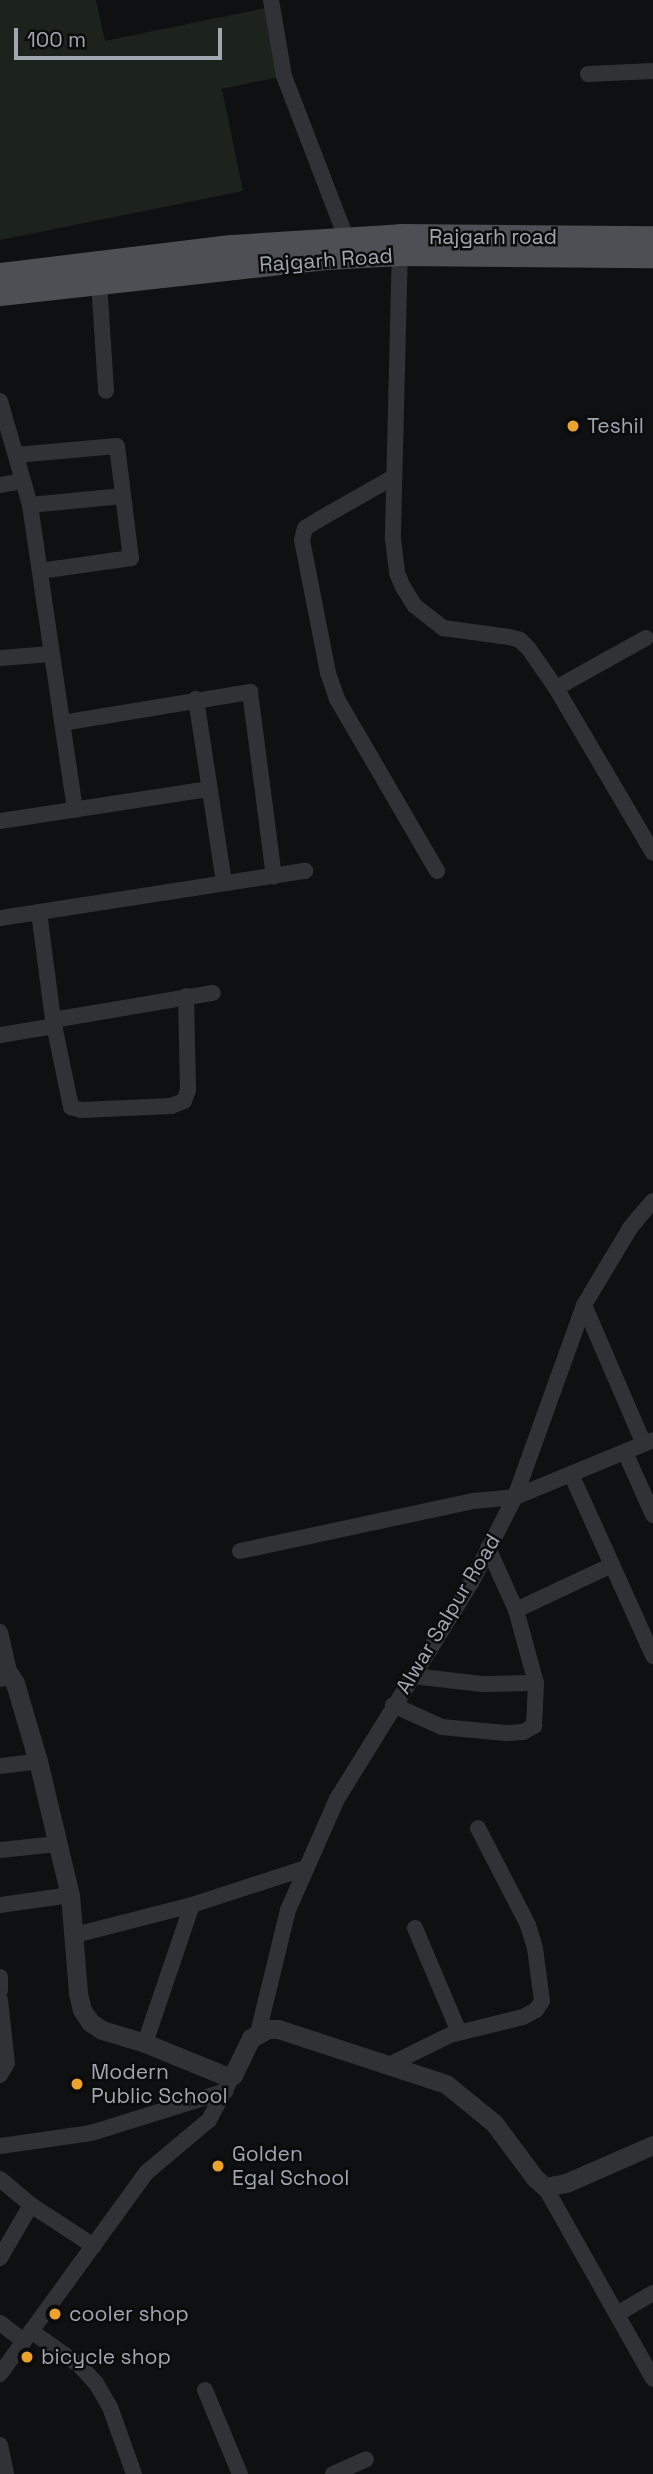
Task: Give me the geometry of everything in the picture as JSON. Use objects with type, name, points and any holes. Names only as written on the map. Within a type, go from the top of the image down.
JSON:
[{"type":"main road","name":"Rajgarh road","points":[[0,275],[233,247],[347,240],[400,245],[653,238]]},
{"type":"main road","name":"Rajgarh Road","points":[[0,294],[326,258],[400,245],[653,256]]},
{"type":"street","points":[[271,0],[284,76],[347,240]]},
{"type":"street","points":[[587,74],[653,71]]},
{"type":"street","points":[[400,245],[392,478],[394,557],[403,587],[415,606],[443,628],[520,640],[556,688],[653,853]]},
{"type":"street","points":[[99,282],[106,391]]},
{"type":"street","points":[[0,401],[30,505],[75,810]]},
{"type":"street","points":[[16,455],[117,446],[131,558],[40,571]]},
{"type":"street","points":[[392,478],[306,528],[303,540],[328,673],[337,699],[437,871]]},
{"type":"street","points":[[0,485],[23,481]]},
{"type":"street","points":[[30,505],[123,496]]},
{"type":"street","points":[[556,688],[646,638]]},
{"type":"street","points":[[0,658],[51,654]]},
{"type":"street","points":[[62,723],[250,692],[274,876]]},
{"type":"street","points":[[196,699],[223,883]]},
{"type":"street","points":[[0,821],[210,789]]},
{"type":"street","points":[[0,918],[305,871]]},
{"type":"street","points":[[39,912],[54,1023],[71,1107],[81,1110],[171,1106],[184,1101],[188,1090],[186,996]]},
{"type":"street","points":[[0,1035],[213,992]]},
{"type":"street","name":"Alwar Salpur Road","points":[[258,2033],[288,1909],[337,1799],[488,1548],[514,1497],[584,1305],[630,1228],[653,1201]]},
{"type":"street","points":[[240,1551],[474,1501],[514,1497],[648,1442],[584,1305]]},
{"type":"street","points":[[625,1452],[653,1516]]},
{"type":"street","points":[[571,1474],[653,1656]]},
{"type":"street","points":[[393,1705],[442,1727],[523,1732],[534,1726],[536,1684],[516,1610],[488,1548]]},
{"type":"street","points":[[516,1610],[612,1565]]},
{"type":"street","points":[[0,1632],[5,1676],[15,1683],[38,1761],[70,1895],[78,1993],[82,2010],[102,2030],[145,2043],[226,2076],[230,2083]]},
{"type":"street","points":[[413,1676],[482,1685],[536,1684]]},
{"type":"street","points":[[0,1766],[38,1761]]},
{"type":"street","points":[[391,2064],[459,2032],[523,2017],[536,2010],[541,2001],[536,1948],[528,1925],[478,1828]]},
{"type":"street","points":[[0,1850],[58,1844]]},
{"type":"street","points":[[75,1935],[192,1905],[306,1868]]},
{"type":"street","points":[[0,1905],[70,1895]]},
{"type":"street","points":[[145,2043],[192,1905]]},
{"type":"street","points":[[415,1928],[459,2032]]},
{"type":"street","points":[[0,1977],[0,1990]]},
{"type":"street","points":[[0,2000],[7,2063],[0,2076]]},
{"type":"street","points":[[0,2374],[147,2172],[209,2120],[251,2038],[268,2029],[291,2031],[446,2084],[480,2110],[545,2187],[653,2379]]},
{"type":"street","points":[[0,2146],[90,2133],[230,2083]]},
{"type":"street","points":[[545,2187],[566,2183],[653,2145]]},
{"type":"street","points":[[0,2179],[31,2204],[94,2246]]},
{"type":"street","points":[[0,2258],[31,2204]]},
{"type":"street","points":[[617,2314],[653,2293]]},
{"type":"street","points":[[0,2323],[79,2365],[96,2383],[110,2407],[134,2474]]},
{"type":"street","points":[[205,2390],[240,2474]]},
{"type":"street","points":[[0,2445],[6,2474]]},
{"type":"street","points":[[333,2474],[366,2459]]},
{"type":"shaded area","points":[[0,0],[96,0],[105,41],[270,7],[284,76],[222,89],[243,191],[0,240]]},
{"type":"place","name":"Teshil","points":[[573,426]]},
{"type":"place","name":"Modern Public School","points":[[77,2084]]},
{"type":"place","name":"Golden Egal School","points":[[218,2166]]},
{"type":"place","name":"cooler shop","points":[[55,2314]]},
{"type":"place","name":"bicycle shop","points":[[27,2357]]}]
